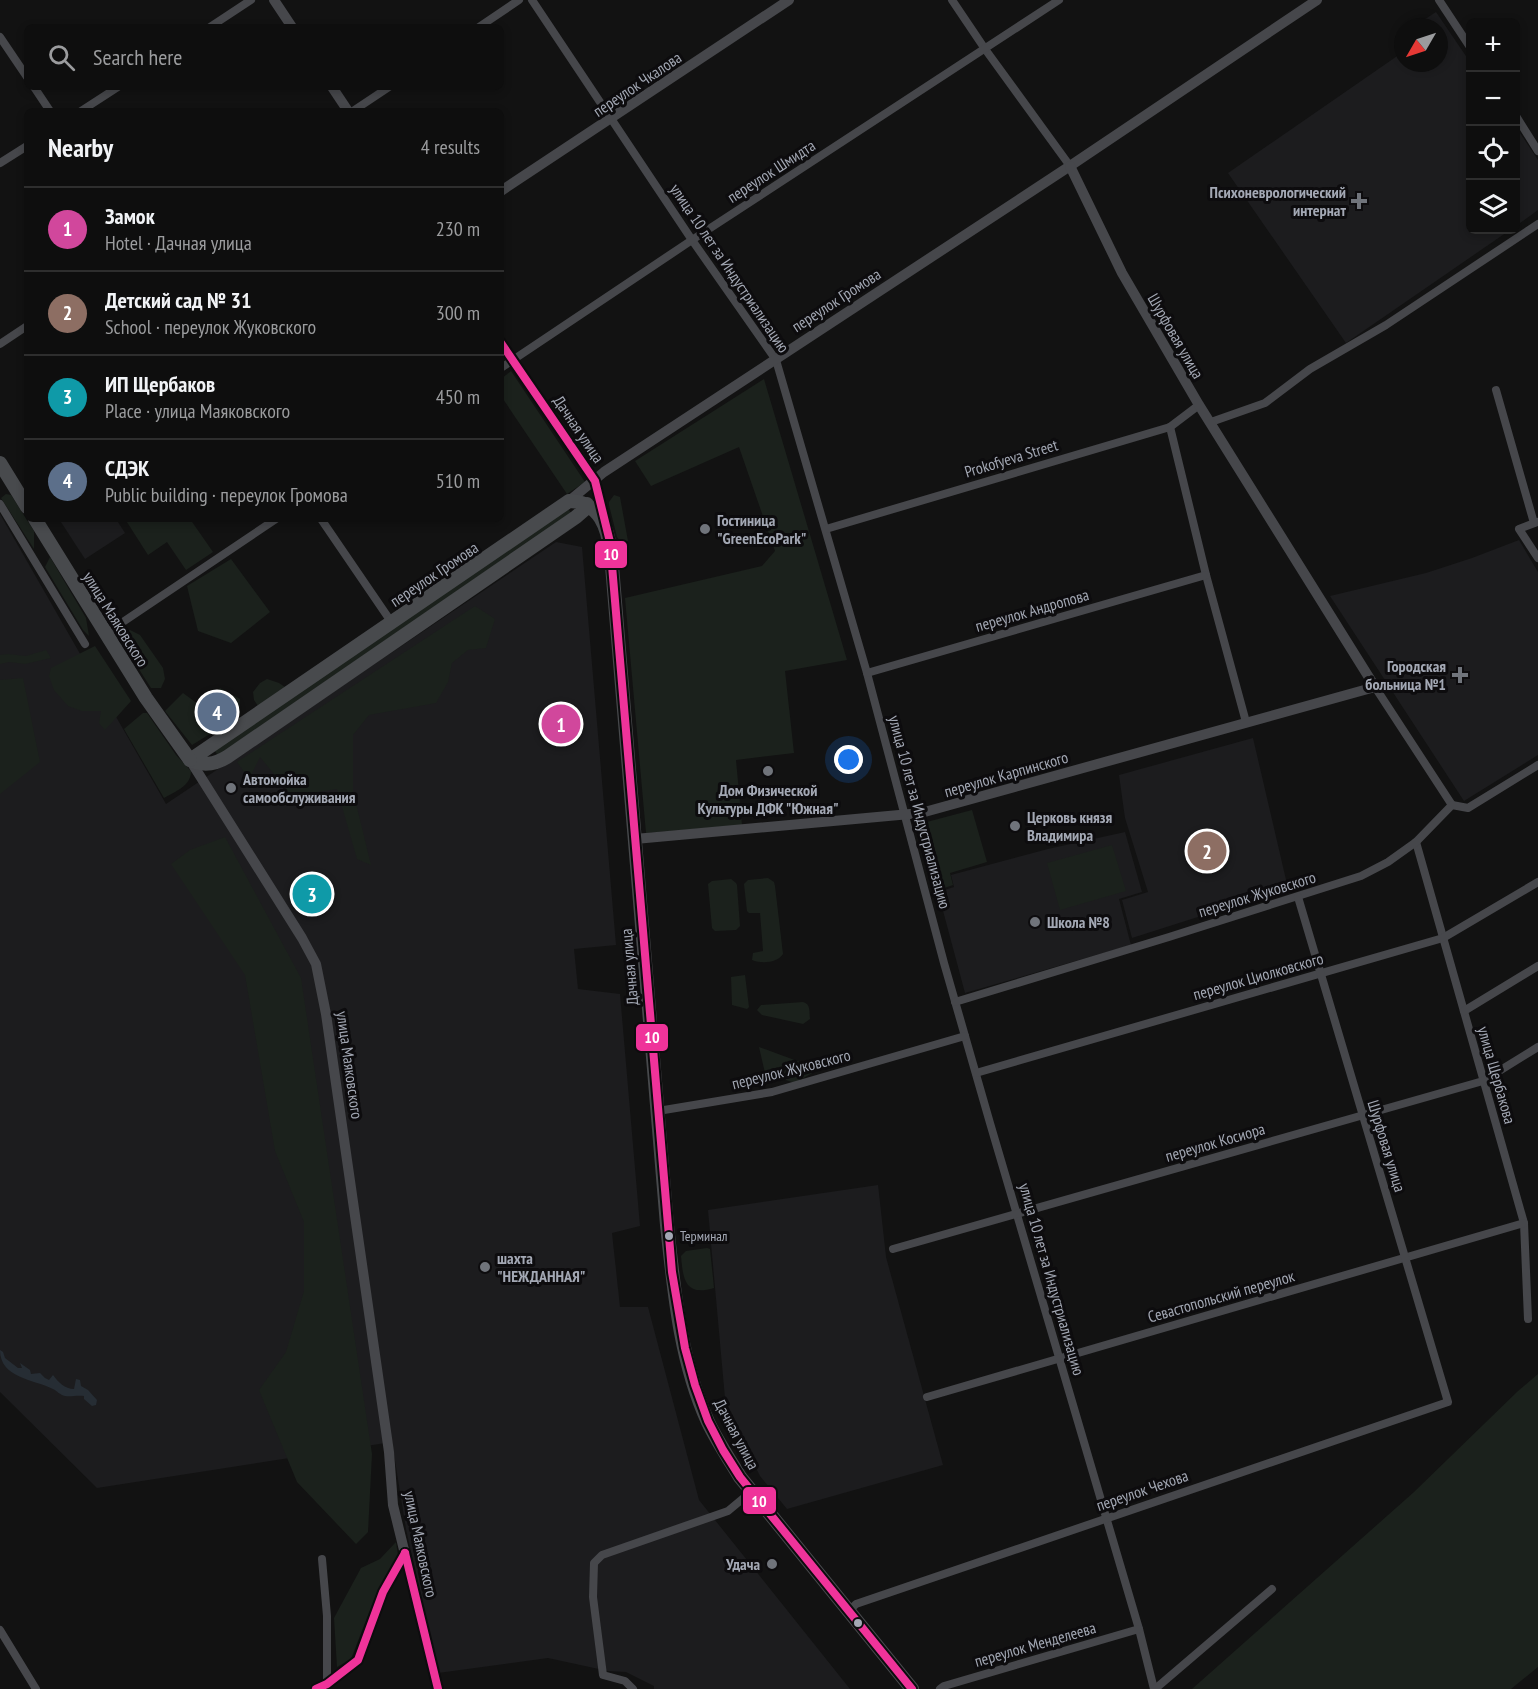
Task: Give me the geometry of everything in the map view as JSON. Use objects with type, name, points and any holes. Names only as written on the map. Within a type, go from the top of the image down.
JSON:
[{"type":"main road","points":[[0,463],[24,499]]},
{"type":"main road","points":[[569,501],[587,504],[598,515],[603,529]]},
{"type":"main road","name":"переулок Громова","points":[[569,501],[190,760],[197,764],[217,763],[576,516],[584,510],[587,504]]},
{"type":"main road","points":[[576,516],[586,518],[603,529]]},
{"type":"main road","name":"улица Маяковского","points":[[36,522],[153,710],[190,760]]},
{"type":"main road","name":"Дачная улица","points":[[603,529],[611,554],[615,597],[631,840],[666,1249],[674,1307],[697,1394],[724,1452],[749,1494],[846,1613],[912,1689]]},
{"type":"main road","name":"Дачная улица","points":[[846,1613],[903,1689]]},
{"type":"street","points":[[215,24],[251,0]]},
{"type":"street","points":[[274,0],[290,24]]},
{"type":"street","points":[[483,24],[519,0]]},
{"type":"street","name":"улица 10 лет за Индустриализацию","points":[[532,0],[692,240],[776,360],[867,673],[955,1002],[1155,1689]]},
{"type":"street","name":"переулок Чкалова","points":[[504,189],[789,0]]},
{"type":"street","name":"Шурфовая улица","points":[[952,0],[1070,166],[1122,273],[1199,405],[1375,687]]},
{"type":"street","name":"переулок Шмидта","points":[[504,366],[1059,0]]},
{"type":"street","name":"переулок Громова","points":[[569,501],[604,472],[1070,166],[1317,0]]},
{"type":"street","points":[[1439,0],[1466,41]]},
{"type":"street","points":[[0,37],[24,73]]},
{"type":"street","points":[[36,90],[48,108]]},
{"type":"street","points":[[86,108],[113,90]]},
{"type":"street","points":[[334,90],[346,108]]},
{"type":"street","points":[[358,108],[384,90]]},
{"type":"street","points":[[1520,124],[1538,151]]},
{"type":"street","points":[[0,163],[24,148]]},
{"type":"street","points":[[1211,422],[1265,402],[1310,369],[1386,324],[1538,224]]},
{"type":"street","points":[[0,344],[24,328]]},
{"type":"street","name":"Дачная улица","points":[[504,348],[595,481],[603,529]]},
{"type":"street","points":[[1496,390],[1536,523],[1519,529],[1538,558]]},
{"type":"street","name":"Prokofyeva Street","points":[[826,529],[1170,427],[1199,405]]},
{"type":"street","points":[[1170,427],[1206,575],[1246,722]]},
{"type":"street","points":[[587,504],[595,481]]},
{"type":"street","points":[[0,504],[85,644]]},
{"type":"street","points":[[105,634],[272,522]]},
{"type":"street","points":[[323,522],[392,623]]},
{"type":"street","name":"переулок Андропова","points":[[867,673],[1206,575]]},
{"type":"street","points":[[1375,687],[1452,806],[1468,808],[1538,765]]},
{"type":"street","name":"переулок Карпинского","points":[[631,840],[921,813],[1375,687]]},
{"type":"street","name":"улица Маяковского","points":[[190,760],[316,964],[326,1014],[389,1452],[393,1505],[438,1689]]},
{"type":"street","name":"переулок Жуковского","points":[[955,1002],[1361,876],[1388,862],[1416,842],[1452,806]]},
{"type":"street","name":"улица Щербакова","points":[[1416,842],[1524,1223],[1528,1319]]},
{"type":"street","name":"переулок Циолковского","points":[[976,1073],[1443,938],[1538,882]]},
{"type":"street","name":"Шурфовая улица","points":[[1298,897],[1448,1402]]},
{"type":"street","points":[[1464,1011],[1538,966]]},
{"type":"street","name":"переулок Жуковского","points":[[654,1112],[772,1092],[965,1036]]},
{"type":"street","name":"переулок Косиора","points":[[893,1249],[1483,1081],[1538,1047]]},
{"type":"street","name":"Севастопольский переулок","points":[[927,1397],[1524,1223]]},
{"type":"street","name":"переулок Чехова","points":[[846,1613],[856,1604],[1448,1402]]},
{"type":"street","points":[[633,1689],[624,1681],[603,1675],[594,1597],[594,1563],[602,1555],[728,1511],[749,1494]]},
{"type":"street","points":[[316,1689],[327,1684],[358,1660],[383,1592],[405,1553]]},
{"type":"street","points":[[322,1559],[327,1616],[327,1684]]},
{"type":"street","points":[[1155,1689],[1272,1589]]},
{"type":"street","points":[[0,1629],[36,1689]]},
{"type":"street","name":"переулок Менделеева","points":[[940,1689],[1139,1629]]},
{"type":"shaded area","name":"Психоневрологический интернат","points":[[1436,12],[1440,18],[1427,18]]},
{"type":"shaded area","name":"Психоневрологический интернат","points":[[1448,30],[1466,56],[1466,234],[1504,234],[1346,343],[1228,173],[1394,58],[1394,72],[1448,72]]},
{"type":"shaded area","points":[[1520,133],[1538,160],[1538,210],[1520,223]]},
{"type":"shaded area","points":[[511,371],[585,482],[567,494],[504,400],[504,377]]},
{"type":"shaded area","points":[[764,379],[847,660],[785,671],[794,753],[736,760],[742,825],[646,833],[625,598],[762,566],[775,551],[739,447],[651,486],[635,461]]},
{"type":"shaded area","points":[[6,494],[11,495],[24,515],[24,522],[28,522],[34,531],[34,549],[1,498]]},
{"type":"shaded area","points":[[614,495],[620,497],[628,541],[621,541],[617,537],[609,505]]},
{"type":"shaded area","points":[[567,507],[571,513],[218,755],[213,749]]},
{"type":"shaded area","points":[[0,514],[166,804],[556,542],[582,547],[616,945],[574,949],[578,989],[620,994],[640,1226],[612,1233],[620,1307],[648,1307],[699,1500],[850,1689],[654,1689],[654,1686],[626,1672],[608,1671],[548,1658],[438,1673],[406,1529],[392,1442],[97,1488],[0,1392]]},
{"type":"shaded area","points":[[61,522],[118,522],[125,533],[85,559]]},
{"type":"shaded area","points":[[127,522],[192,522],[213,552],[186,570],[167,542],[148,555]]},
{"type":"shaded area","name":"Городская больница №1","points":[[1519,540],[1538,572],[1538,755],[1464,801],[1330,596],[1426,573]]},
{"type":"shaded area","points":[[50,557],[86,618],[89,636],[83,630],[45,567]]},
{"type":"shaded area","points":[[231,559],[270,612],[231,643],[198,631],[187,586]]},
{"type":"shaded area","points":[[475,606],[495,619],[486,648],[468,650],[452,663],[448,682],[436,703],[369,715],[353,735],[353,791],[371,865],[357,859],[337,789],[292,796],[260,757],[249,779],[237,762]]},
{"type":"shaded area","points":[[130,630],[140,635],[163,668],[165,679],[161,688],[151,688],[119,638]]},
{"type":"shaded area","points":[[95,646],[131,701],[105,730],[99,723],[101,711],[82,711],[68,706],[54,690],[49,676],[51,668]]},
{"type":"shaded area","points":[[46,650],[51,658],[25,664],[9,662],[0,664],[0,655],[26,656]]},
{"type":"shaded area","points":[[23,678],[40,762],[0,794],[0,680]]},
{"type":"shaded area","points":[[267,679],[285,687],[258,706],[253,692],[260,683]]},
{"type":"shaded area","points":[[220,688],[240,699],[239,716],[192,745],[165,711],[183,693],[202,707]]},
{"type":"shaded area","points":[[143,713],[147,713],[176,755],[191,771],[186,784],[164,798],[124,729]]},
{"type":"shaded area","points":[[1253,738],[1287,884],[1248,901],[1132,938],[1122,900],[1148,892],[1125,818],[1119,775]]},
{"type":"shaded area","points":[[972,810],[987,862],[950,873],[953,885],[941,889],[923,823]]},
{"type":"shaded area","name":"Школа №8","points":[[1125,832],[1142,892],[1119,899],[1131,945],[965,993],[938,892],[954,887],[951,875],[1048,849]]},
{"type":"shaded area","points":[[225,837],[301,978],[372,1454],[368,1532],[356,1544],[297,1482],[259,1390],[286,1352],[304,1291],[304,1222],[275,1151],[245,975],[171,864],[190,850]]},
{"type":"shaded area","points":[[1112,845],[1126,891],[1060,910],[1047,863]]},
{"type":"shaded area","points":[[768,878],[774,882],[775,886],[783,954],[773,961],[760,962],[752,960],[753,953],[763,951],[760,913],[747,911],[744,884],[748,880]]},
{"type":"shaded area","points":[[731,879],[737,885],[740,926],[736,930],[715,931],[712,928],[708,884],[712,881]]},
{"type":"shaded area","points":[[745,975],[749,1007],[747,1009],[732,1005],[731,977]]},
{"type":"shaded area","points":[[803,1002],[808,1006],[810,1019],[803,1024],[762,1015],[757,1010],[761,1005]]},
{"type":"shaded area","points":[[759,1047],[819,1069],[795,1083],[765,1073]]},
{"type":"shaded area","points":[[878,1185],[886,1257],[943,1465],[787,1509],[760,1476],[726,1409],[708,1210]]},
{"type":"shaded area","points":[[710,1249],[714,1288],[697,1290],[687,1284],[681,1256],[686,1251]]},
{"type":"shaded area","points":[[0,1350],[5,1358],[18,1368],[22,1368],[20,1363],[30,1370],[31,1374],[40,1373],[49,1380],[53,1375],[59,1383],[68,1388],[74,1389],[76,1379],[80,1380],[81,1386],[97,1400],[96,1405],[92,1406],[84,1399],[84,1396],[63,1395],[11,1372],[1,1359]]},
{"type":"shaded area","points":[[1538,1374],[1538,1667],[1511,1689],[1192,1689],[1414,1492]]},
{"type":"shaded area","points":[[396,1542],[398,1555],[377,1592],[351,1659],[337,1667],[334,1618],[361,1568],[380,1559]]},
{"type":"transit line","name":"10","points":[[504,347],[595,481],[610,542],[672,1272],[685,1348],[695,1385],[708,1421],[740,1477],[912,1689]]},
{"type":"transit line","name":"10","points":[[405,1553],[438,1689]]},
{"type":"transit line","name":"10","points":[[316,1689],[327,1684],[358,1660],[383,1592],[405,1553]]},
{"type":"place","name":"Психоневрологический интернат","points":[[1359,201]]},
{"type":"place","name":"Гостиница \"GreenEcoPark\"","points":[[705,529]]},
{"type":"place","name":"Городская больница №1","points":[[1460,675]]},
{"type":"place","name":"СДЭК","points":[[217,712]]},
{"type":"place","name":"Замок","points":[[561,724]]},
{"type":"place","name":"Дом Физической Культуры ДФК \"Южная\"","points":[[768,771]]},
{"type":"place","name":"Автомойка самообслуживания","points":[[231,788]]},
{"type":"place","name":"Церковь князя Владимира","points":[[1015,826]]},
{"type":"place","name":"Детский сад № 31","points":[[1207,851]]},
{"type":"place","name":"ИП Щербаков","points":[[312,894]]},
{"type":"place","name":"Школа №8","points":[[1035,922]]},
{"type":"place","name":"Терминал","points":[[669,1236]]},
{"type":"place","name":"шахта \"НЕЖДАННАЯ\"","points":[[485,1267]]},
{"type":"place","name":"Удача","points":[[772,1564]]}]
